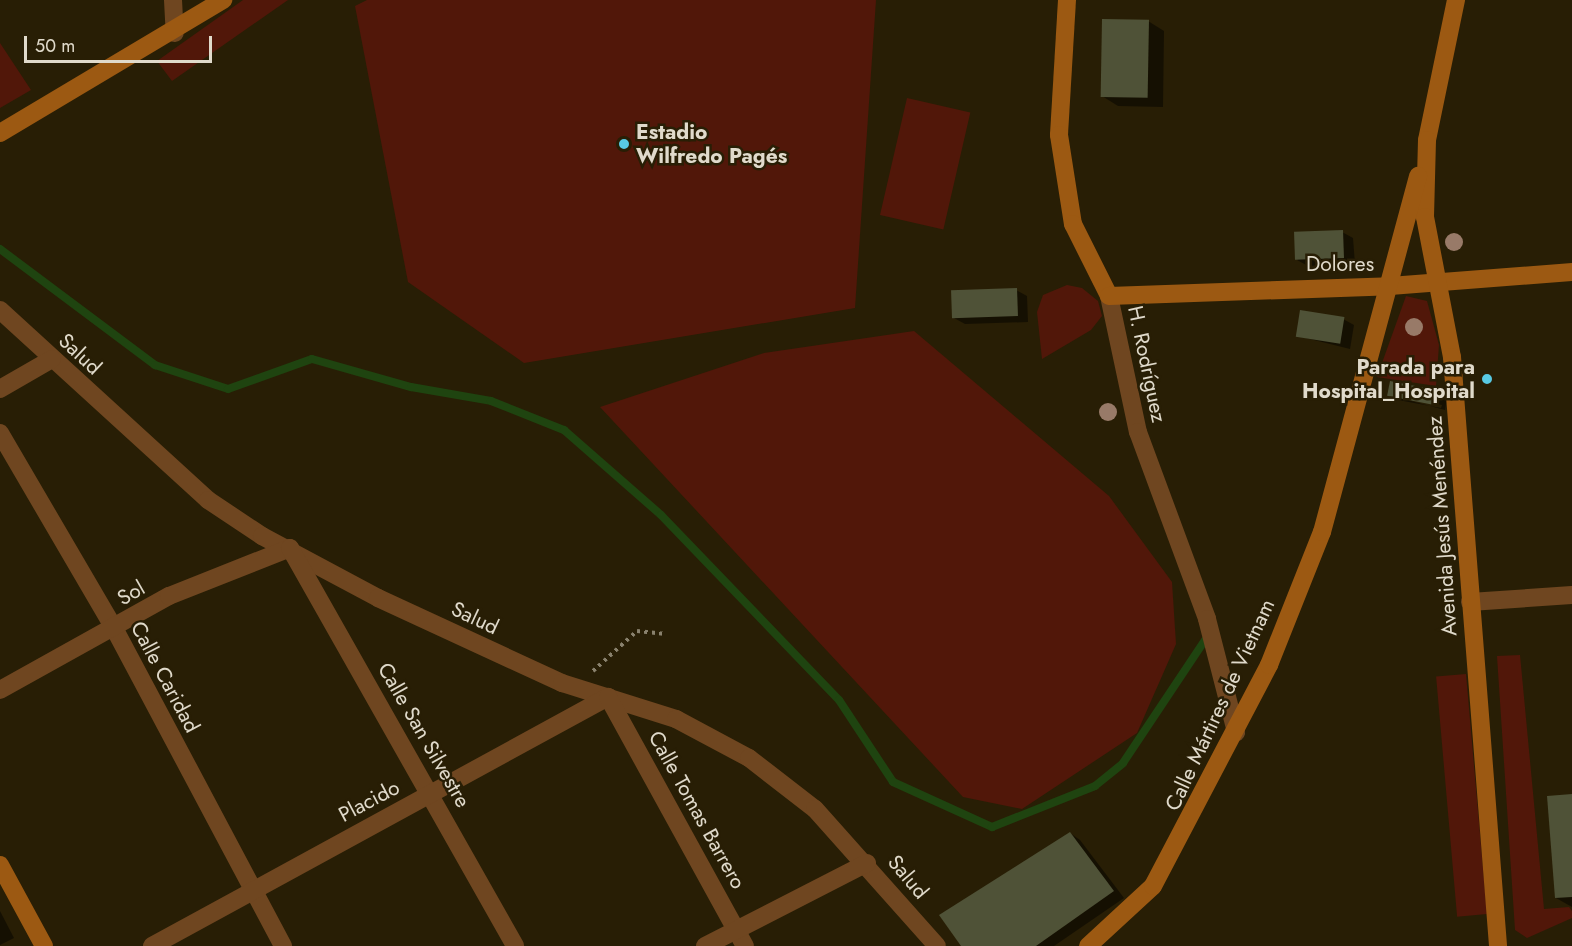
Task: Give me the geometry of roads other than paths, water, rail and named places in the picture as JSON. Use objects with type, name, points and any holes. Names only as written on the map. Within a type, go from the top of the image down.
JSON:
[{"type":"main road","points":[[0,133],[175,33],[223,0]]},
{"type":"main road","name":"H. Rodríguez","points":[[1067,0],[1059,135],[1073,224],[1109,296]]},
{"type":"main road","name":"Avenida Jesús Menéndez","points":[[1456,0],[1427,140],[1425,217],[1434,282],[1452,357],[1498,946]]},
{"type":"main road","name":"Calle Mártires de Vietnam","points":[[1088,946],[1153,886],[1236,732],[1269,665],[1322,532],[1390,286],[1427,140]]},
{"type":"main road","name":"Dolores","points":[[1109,296],[1390,286],[1572,272]]},
{"type":"main road","points":[[0,865],[44,946]]},
{"type":"street","points":[[173,0],[175,33]]},
{"type":"street","name":"H. Rodríguez","points":[[1109,296],[1138,432],[1207,620],[1236,732]]},
{"type":"street","name":"Salud","points":[[0,310],[52,360],[208,500],[378,598],[577,687],[676,718],[748,758],[815,809],[867,863],[937,946]]},
{"type":"street","points":[[0,389],[52,360]]},
{"type":"street","name":"Calle Caridad","points":[[0,433],[114,628],[283,946]]},
{"type":"street","name":"Sol","points":[[0,690],[169,596],[290,548]]},
{"type":"street","name":"Calle San Silvestre","points":[[290,548],[432,792],[515,946]]},
{"type":"street","points":[[1470,602],[1572,595]]},
{"type":"street","name":"Placido","points":[[152,946],[252,889],[608,697]]},
{"type":"street","name":"Calle Tomas Barrero","points":[[608,697],[741,938]]},
{"type":"street","points":[[705,946],[741,938],[867,863]]},
{"type":"waterway","points":[[0,249],[155,365],[228,389],[312,359],[411,387],[491,401],[564,430],[661,515],[839,700],[893,782],[992,827],[1095,786],[1123,763],[1205,640]]},
{"type":"place","name":"Estadio Wilfredo Pagés","points":[[624,144]]},
{"type":"place","name":"Parada para Hospital_Hospital","points":[[1487,379]]}]
